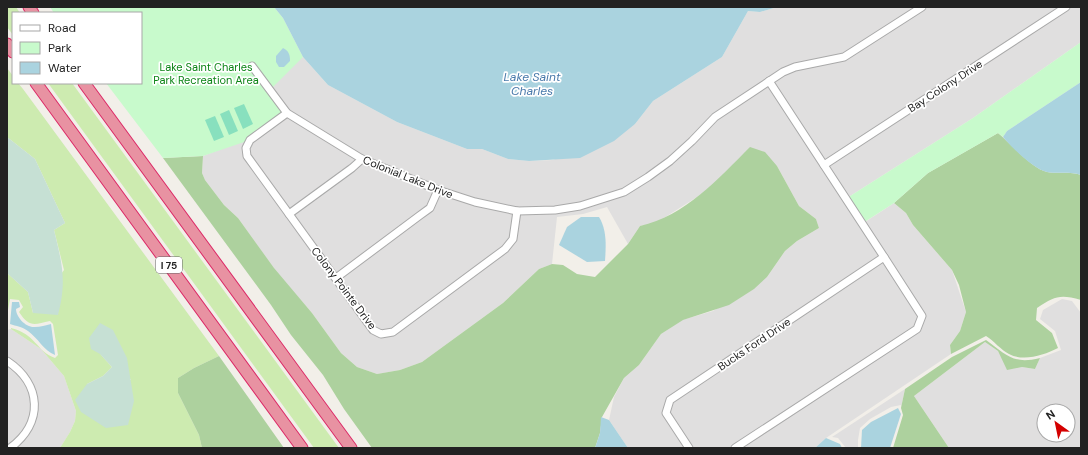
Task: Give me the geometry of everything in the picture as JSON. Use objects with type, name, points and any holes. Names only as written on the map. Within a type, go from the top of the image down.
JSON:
[{"type":"highway","name":"I 75","points":[[37,84],[302,448]]},
{"type":"highway","points":[[85,84],[351,448]]},
{"type":"street","name":"Colonial Lake Drive","points":[[252,66],[287,113],[362,158],[438,190],[475,202],[517,211],[555,210],[580,206],[624,192],[670,161],[715,117],[782,72],[795,67],[844,58],[922,7]]},
{"type":"street","name":"Bay Colony Drive","points":[[824,165],[1066,7]]},
{"type":"street","points":[[736,448],[917,329],[922,316],[769,81]]},
{"type":"street","name":"Colony Pointe Drive","points":[[287,113],[250,140],[246,148],[247,156],[373,330],[381,334],[394,332],[505,249],[513,239],[517,211]]},
{"type":"street","points":[[289,214],[352,168],[362,158]]},
{"type":"street","points":[[336,278],[430,208],[438,190]]},
{"type":"street","name":"Bucks Ford Drive","points":[[689,448],[666,413],[670,400],[884,257]]},
{"type":"street","points":[[7,361],[25,376],[31,385],[34,408],[32,419],[26,434],[10,448]]},
{"type":"shaded area","points":[[777,7],[1081,7],[1081,42],[973,118],[847,198],[862,224],[894,203],[906,213],[913,225],[952,270],[966,312],[960,331],[950,345],[951,354],[826,438],[815,448],[628,448],[609,420],[614,397],[624,378],[639,365],[661,334],[682,320],[713,311],[767,277],[785,251],[797,241],[819,228],[816,219],[799,206],[777,166],[750,148],[714,185],[656,223],[640,226],[628,244],[607,207],[583,214],[557,217],[552,264],[539,269],[503,303],[422,362],[400,370],[377,374],[357,367],[341,353],[312,313],[278,274],[238,218],[224,205],[205,180],[202,173],[203,156],[240,142],[262,87],[287,66],[303,57],[328,85],[397,122],[467,149],[482,149],[508,159],[529,161],[553,160],[635,124],[653,101],[722,57],[748,11],[760,12]]},
{"type":"shaded area","points":[[1062,299],[1072,301],[1081,313],[1081,448],[949,448],[914,396],[985,342],[998,351],[1008,369],[1022,367],[1035,369],[1040,358],[1061,350],[1055,331],[1040,319],[1043,310]]},
{"type":"shaded area","points":[[11,329],[41,349],[64,376],[76,411],[75,421],[60,448],[16,448],[29,435],[38,409],[34,385],[28,374],[18,364],[7,357],[7,330]]},
{"type":"shaded area","points":[[7,365],[14,370],[28,386],[31,407],[29,418],[23,431],[7,446]]},
{"type":"shaded area","points":[[905,389],[901,408],[901,405],[891,407],[870,419],[860,428],[858,448],[846,448],[838,438],[832,437]]},
{"type":"green space","points":[[7,7],[16,7],[19,12],[12,12],[12,34],[7,27]]},
{"type":"green space","name":"Lake Saint Charles Park Recreation Area","points":[[50,7],[274,7],[283,18],[303,57],[269,91],[287,113],[250,140],[203,156],[163,158],[107,84],[142,84],[142,12],[53,12]]},
{"type":"green space","points":[[1081,42],[1081,82],[1007,131],[1003,137],[998,133],[928,173],[894,203],[863,223],[847,198],[973,118]]},
{"type":"green space","points":[[7,68],[12,75],[12,84],[19,84],[23,89],[219,356],[194,368],[178,378],[178,393],[199,435],[202,448],[60,448],[75,421],[76,411],[64,376],[41,349],[11,329],[26,334],[44,351],[55,358],[58,355],[53,324],[50,321],[32,324],[26,320],[19,312],[23,307],[19,300],[10,299],[8,310],[7,273],[28,292],[33,313],[64,270],[54,230],[65,223],[35,159],[7,137]],"holes":[[[100,354],[131,380],[87,384],[103,376],[112,367]]]},
{"type":"green space","points":[[49,84],[73,84],[339,448],[314,448]]},
{"type":"green space","points":[[244,104],[253,124],[243,129],[234,108]]},
{"type":"green space","points":[[229,110],[238,131],[229,135],[220,114]]},
{"type":"green space","points":[[215,116],[224,137],[214,141],[205,120]]},
{"type":"green space","points":[[998,133],[1028,161],[1041,170],[1047,172],[1073,173],[1081,175],[1081,300],[1068,297],[1058,297],[1037,308],[1036,320],[1052,333],[1058,348],[1034,357],[1021,357],[1009,354],[986,336],[951,354],[950,345],[960,331],[966,312],[959,285],[952,270],[913,225],[906,213],[894,203],[928,173]]},
{"type":"green space","points":[[7,137],[35,159],[65,223],[54,230],[61,262],[63,282],[58,315],[33,313],[28,292],[7,273]]},
{"type":"green space","points":[[750,147],[765,152],[777,166],[799,206],[816,219],[819,228],[797,241],[785,251],[767,277],[754,289],[729,305],[683,320],[661,334],[639,365],[624,378],[602,417],[600,433],[595,448],[372,448],[344,409],[323,375],[291,335],[271,305],[163,158],[203,156],[202,173],[205,180],[224,205],[238,218],[274,268],[312,313],[341,353],[357,367],[377,374],[400,370],[422,362],[503,303],[539,269],[552,264],[563,265],[577,274],[595,277],[628,244],[640,226],[672,214],[700,195]]},
{"type":"green space","points":[[100,323],[113,330],[127,358],[134,401],[128,425],[106,428],[81,412],[75,400],[87,384],[103,376],[112,367],[100,354],[91,349],[89,338]]},
{"type":"green space","points":[[986,340],[1004,354],[1016,359],[1030,360],[1040,358],[1035,369],[1022,367],[1007,370],[998,351],[985,342],[914,396],[949,448],[893,448],[903,415],[901,408],[905,389],[952,357]]},
{"type":"green space","points":[[219,356],[284,448],[202,448],[199,435],[178,393],[178,378],[194,368]]},
{"type":"water","name":"Lake Saint Charles","points":[[274,7],[777,7],[760,12],[748,11],[722,57],[653,101],[635,124],[614,141],[580,158],[529,161],[508,159],[482,149],[467,149],[397,122],[328,85],[303,57],[283,18]]},
{"type":"water","points":[[283,48],[289,53],[290,61],[284,67],[279,67],[276,62],[276,56]]},
{"type":"water","points":[[1081,82],[1081,175],[1073,173],[1051,173],[1042,170],[1024,158],[1003,137],[1007,131]]},
{"type":"water","points":[[581,217],[599,217],[602,222],[606,244],[605,261],[587,262],[559,245],[567,227]]},
{"type":"water","points":[[12,302],[19,302],[20,307],[16,309],[16,312],[22,321],[28,326],[37,327],[51,324],[55,355],[48,351],[32,334],[22,328],[10,324]]},
{"type":"water","points":[[898,408],[901,414],[890,448],[861,448],[862,430],[871,422]]},
{"type":"water","points":[[601,417],[609,420],[628,448],[595,448],[600,433]]},
{"type":"water","points":[[826,438],[840,444],[842,448],[815,448]]}]
